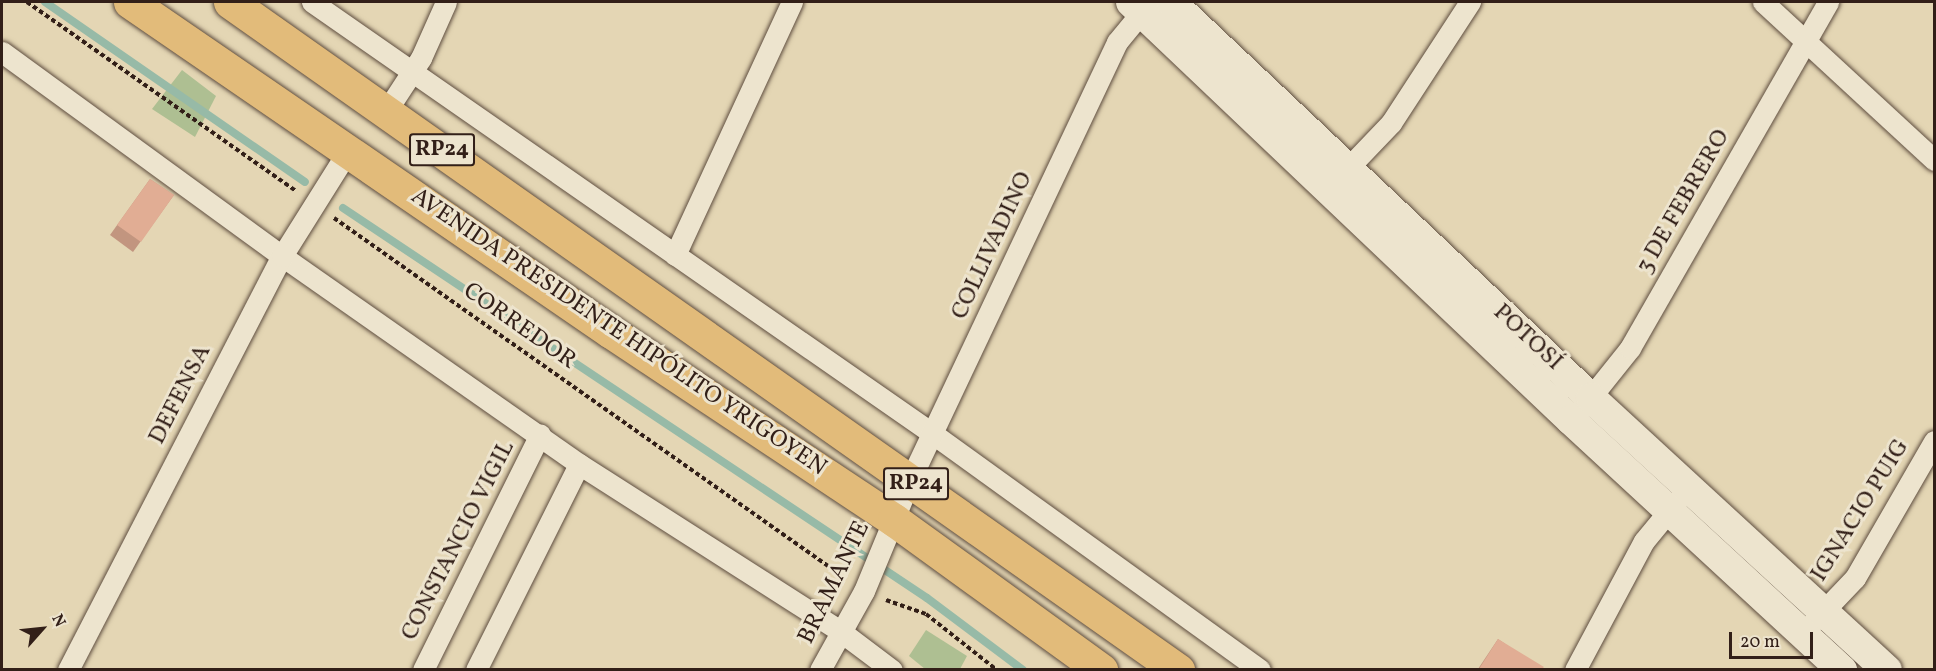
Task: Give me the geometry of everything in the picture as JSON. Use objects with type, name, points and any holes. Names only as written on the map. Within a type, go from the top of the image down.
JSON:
[{"type":"main road","name":"AVENIDA PRESIDENTE HIPÓLITO YRIGOYEN","points":[[130,2],[349,148],[611,332],[888,534],[1101,669]]},
{"type":"main road","name":"AVENIDA PRESIDENTE HIPÓLITO YRIGOYEN","points":[[230,2],[387,110],[1178,669]]},
{"type":"main road","name":"POTOSÍ","points":[[1171,2],[1591,398],[1827,611],[1887,669]]},
{"type":"main road","name":"POTOSÍ","points":[[1141,5],[1571,420],[1842,669]]},
{"type":"street","points":[[312,2],[933,434],[1260,669]]},
{"type":"street","points":[[387,110],[412,72],[446,2]]},
{"type":"street","points":[[675,255],[792,2]]},
{"type":"street","points":[[1347,169],[1391,123],[1470,2]]},
{"type":"street","points":[[1762,2],[1935,160]]},
{"type":"street","name":"3 DE FEBRERO","points":[[1571,420],[1630,348],[1828,2]]},
{"type":"street","name":"COLLIVADINO","points":[[888,534],[910,480],[1117,42],[1141,5]]},
{"type":"street","points":[[2,52],[282,256],[540,434],[579,464],[840,631],[892,669]]},
{"type":"street","name":"DEFENSA","points":[[68,669],[282,256],[312,203],[349,148]]},
{"type":"street","name":"CONSTANCIO VIGIL","points":[[423,669],[540,434]]},
{"type":"street","name":"IGNACIO PUIG","points":[[1802,631],[1827,611],[1855,578],[1935,441]]},
{"type":"street","points":[[476,669],[579,464]]},
{"type":"street","points":[[1575,669],[1644,542],[1689,486]]},
{"type":"street","name":"BRAMANTE","points":[[820,669],[867,586],[888,534]]},
{"type":"path","name":"CORREDOR","points":[[27,2],[312,203],[867,586],[926,614],[997,669]]},
{"type":"green space","points":[[182,70],[216,96],[195,137],[152,109]]},
{"type":"green space","points":[[926,630],[967,656],[960,669],[925,669],[909,656]]},
{"type":"building","points":[[150,179],[174,195],[141,242],[117,225]]},
{"type":"building","points":[[1498,639],[1544,667],[1542,669],[1479,669]]},
{"type":"waterway","points":[[45,2],[305,182]]},
{"type":"waterway","points":[[343,208],[927,598],[1023,670]]}]
